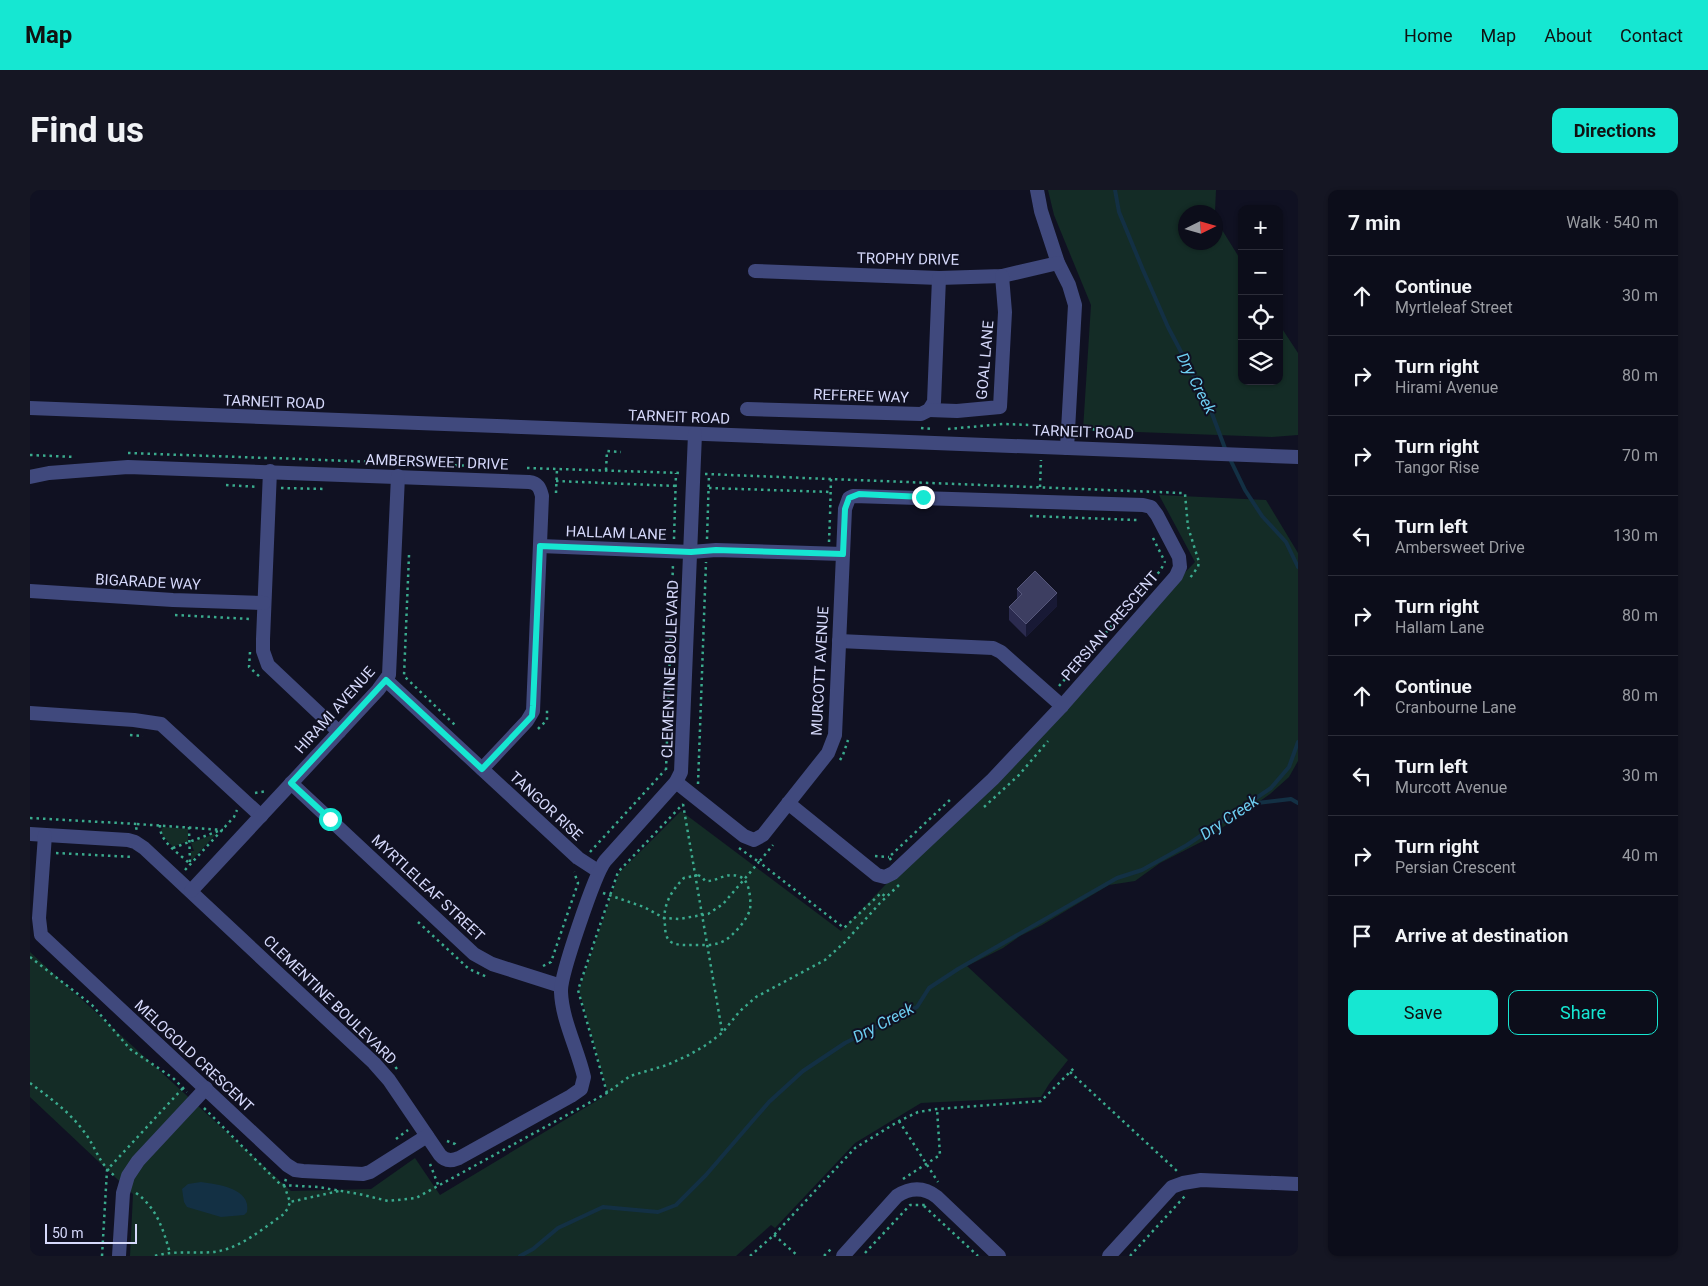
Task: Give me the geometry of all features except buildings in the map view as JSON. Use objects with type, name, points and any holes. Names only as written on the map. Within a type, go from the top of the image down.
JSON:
[{"type":"street","points":[[1037,190],[1041,211],[1058,263],[1069,285],[1075,305],[1068,448]]},
{"type":"street","name":"TROPHY DRIVE","points":[[755,271],[939,278],[1002,276],[1058,263]]},
{"type":"street","name":"GOAL LANE","points":[[929,410],[957,411],[1000,407],[1006,312],[1002,276]]},
{"type":"street","name":"REFEREE WAY","points":[[746,409],[921,414],[929,410],[934,402],[939,278]]},
{"type":"street","name":"TARNEIT ROAD","points":[[30,402],[58,410]]},
{"type":"street","name":"TARNEIT ROAD","points":[[30,408],[1298,457]]},
{"type":"street","name":"CLEMENTINE BOULEVARD","points":[[30,834],[135,842],[144,848],[374,1063],[389,1080],[421,1140],[443,1158],[456,1160],[571,1096],[581,1089],[584,1081],[564,1010],[561,986],[598,871],[672,786],[682,769],[695,434]]},
{"type":"street","name":"AMBERSWEET DRIVE","points":[[30,476],[128,467],[270,471],[390,471],[534,483],[539,487],[542,496],[533,711],[527,721],[482,769]]},
{"type":"street","points":[[270,471],[263,652],[268,665],[339,732]]},
{"type":"street","name":"HIRAMI AVENUE","points":[[191,891],[339,732],[389,675],[391,654],[390,471]]},
{"type":"street","name":"PERSIAN CRESCENT","points":[[788,803],[877,875],[888,876],[993,779],[1062,706],[1176,576],[1180,567],[1179,557],[1157,515],[1151,507],[1137,504],[864,495],[849,498]]},
{"type":"street","name":"MURCOTT AVENUE","points":[[744,836],[748,839],[759,838],[828,753],[835,735],[839,641],[836,554],[849,498]]},
{"type":"street","name":"HALLAM LANE","points":[[540,546],[673,552],[716,550],[836,554]]},
{"type":"street","name":"BIGARADE WAY","points":[[30,591],[264,603]]},
{"type":"street","points":[[839,641],[993,648],[1001,652],[1062,706]]},
{"type":"street","name":"TANGOR RISE","points":[[386,680],[582,861],[598,871]]},
{"type":"street","points":[[30,713],[134,720],[161,724],[261,816]]},
{"type":"street","name":"MYRTLELEAF STREET","points":[[291,783],[474,954],[492,964],[561,986]]},
{"type":"street","points":[[672,786],[744,836]]},
{"type":"street","name":"MELOGOLD CRESCENT","points":[[45,835],[39,918],[42,936],[290,1166],[295,1170],[303,1171],[363,1174],[370,1172],[421,1140]]},
{"type":"street","points":[[119,1256],[122,1203],[125,1185],[133,1167],[206,1088]]},
{"type":"street","points":[[1109,1256],[1172,1187],[1186,1182],[1201,1180],[1298,1184]]},
{"type":"street","points":[[843,1256],[897,1196],[905,1190],[917,1189],[928,1191],[934,1195],[999,1256]]},
{"type":"path","points":[[947,429],[1003,424],[1088,428],[1120,436],[1130,436]]},
{"type":"path","points":[[918,428],[938,429]]},
{"type":"path","points":[[606,470],[607,451],[622,452]]},
{"type":"path","points":[[123,454],[390,471],[509,467]]},
{"type":"path","points":[[30,455],[82,457]]},
{"type":"path","points":[[519,467],[1182,493],[1185,494],[1188,527],[1199,562],[1198,567],[1187,582]]},
{"type":"path","points":[[535,978],[539,965],[544,966],[551,962],[578,884],[574,871],[665,770],[676,473]]},
{"type":"path","points":[[556,481],[676,486]]},
{"type":"path","points":[[282,488],[282,498]]},
{"type":"path","points":[[709,488],[830,492]]},
{"type":"path","points":[[830,516],[836,554]]},
{"type":"path","points":[[409,549],[404,676],[461,730]]},
{"type":"path","points":[[1050,696],[1160,571],[1165,562]]},
{"type":"path","points":[[175,615],[250,618]]},
{"type":"path","points":[[534,734],[547,720],[547,701]]},
{"type":"path","points":[[130,735],[146,736]]},
{"type":"path","points":[[837,763],[848,744],[848,737]]},
{"type":"path","points":[[982,809],[1018,775],[1050,740]]},
{"type":"path","points":[[665,770],[699,770]]},
{"type":"path","points":[[656,780],[672,786]]},
{"type":"path","points":[[177,878],[234,817],[236,810],[253,794],[266,792],[273,784]]},
{"type":"path","points":[[899,867],[889,857],[956,794]]},
{"type":"path","points":[[690,810],[683,804],[722,1033]]},
{"type":"path","points":[[137,824],[222,830]]},
{"type":"path","points":[[160,825],[161,836],[190,864]]},
{"type":"path","points":[[189,827],[190,864]]},
{"type":"path","points":[[173,848],[222,830]]},
{"type":"path","points":[[744,836],[737,848],[759,862],[844,928],[881,893]]},
{"type":"path","points":[[578,884],[644,907],[663,917],[679,919],[708,914],[723,904],[775,842]]},
{"type":"path","points":[[57,862],[58,853]]},
{"type":"path","points":[[695,875],[702,877],[705,881],[730,875],[739,876],[744,879],[748,886],[750,910],[732,934],[724,941],[707,946],[679,945],[670,942],[667,938],[663,917],[665,905],[678,884],[684,878],[695,875]]},
{"type":"path","points":[[30,957],[80,995],[107,1021],[130,1049],[173,1078],[281,1185],[318,1187],[388,1201],[403,1200],[416,1198],[439,1187],[607,1093],[630,1076],[689,1056],[722,1033],[740,1011],[756,997],[825,960],[904,881]]},
{"type":"path","points":[[874,888],[886,897]]},
{"type":"path","points":[[412,916],[468,969],[488,977]]},
{"type":"path","points":[[750,1256],[774,1234],[855,1148],[899,1120],[918,1112],[937,1108],[1041,1101],[1074,1068]]},
{"type":"path","points":[[1070,1072],[1176,1169],[1192,1188],[1130,1256]]},
{"type":"path","points":[[30,1083],[62,1107],[86,1133],[96,1154],[107,1170],[142,1197],[156,1212],[164,1230],[170,1253]]},
{"type":"path","points":[[899,1120],[941,1187],[924,1206]]},
{"type":"path","points":[[403,1124],[408,1131],[421,1140]]},
{"type":"path","points":[[394,1141],[408,1131]]},
{"type":"path","points":[[428,1160],[439,1187]]},
{"type":"path","points":[[155,1256],[170,1253],[213,1252],[232,1248],[284,1214],[290,1202],[284,1185],[290,1166]]},
{"type":"path","points":[[290,1202],[341,1191]]},
{"type":"path","points":[[862,1256],[910,1205],[924,1206],[978,1256]]},
{"type":"path","points":[[774,1234],[798,1256]]},
{"type":"path","points":[[756,1252],[758,1256]]},
{"type":"green space","points":[[1048,190],[1216,190],[1215,205],[1178,205],[1178,250],[1223,250],[1223,231],[1238,256],[1238,385],[1283,385],[1283,330],[1298,353],[1298,435],[1272,437],[1083,430],[1091,305],[1054,215]]},
{"type":"green space","points":[[1159,495],[1266,500],[1298,553],[1298,761],[1289,777],[1270,794],[1205,840],[1160,863],[1135,881],[1109,885],[1020,936],[1003,948],[967,966],[1068,1060],[1041,1097],[921,1103],[855,1143],[775,1228],[771,1225],[736,1256],[130,1256],[133,1194],[30,1097],[30,952],[291,1191],[371,1189],[415,1158],[440,1195],[608,1094],[579,990],[619,873],[681,811],[841,931],[1195,562]]},
{"type":"green space","points":[[163,827],[188,829],[188,841],[173,847],[163,836],[161,830]]},
{"type":"green space","points":[[217,833],[191,861],[191,851],[194,851],[191,843]]},
{"type":"water","points":[[201,1182],[223,1186],[239,1192],[247,1204],[247,1212],[244,1215],[221,1217],[187,1207],[184,1202],[182,1189],[188,1184]]},
{"type":"waterway","name":"Dry Creek","points":[[1115,190],[1119,212],[1143,270],[1168,327],[1208,403],[1226,451]]},
{"type":"waterway","name":"Dry Creek","points":[[1229,457],[1245,490],[1262,516],[1286,542],[1298,567]]},
{"type":"waterway","name":"Dry Creek","points":[[520,1256],[533,1249],[558,1228],[603,1207],[658,1212],[676,1205],[706,1175],[769,1102],[803,1071],[845,1043],[917,1007],[929,988],[958,969],[1117,878],[1142,870],[1187,845],[1271,788],[1289,767],[1298,742]]},
{"type":"waterway","points":[[1249,804],[1291,799],[1298,803]]},
{"type":"route","points":[[330,819],[291,783],[386,680],[482,769],[532,716],[540,546],[691,552],[716,550],[843,554],[845,509],[849,498],[859,494],[923,497]]}]
